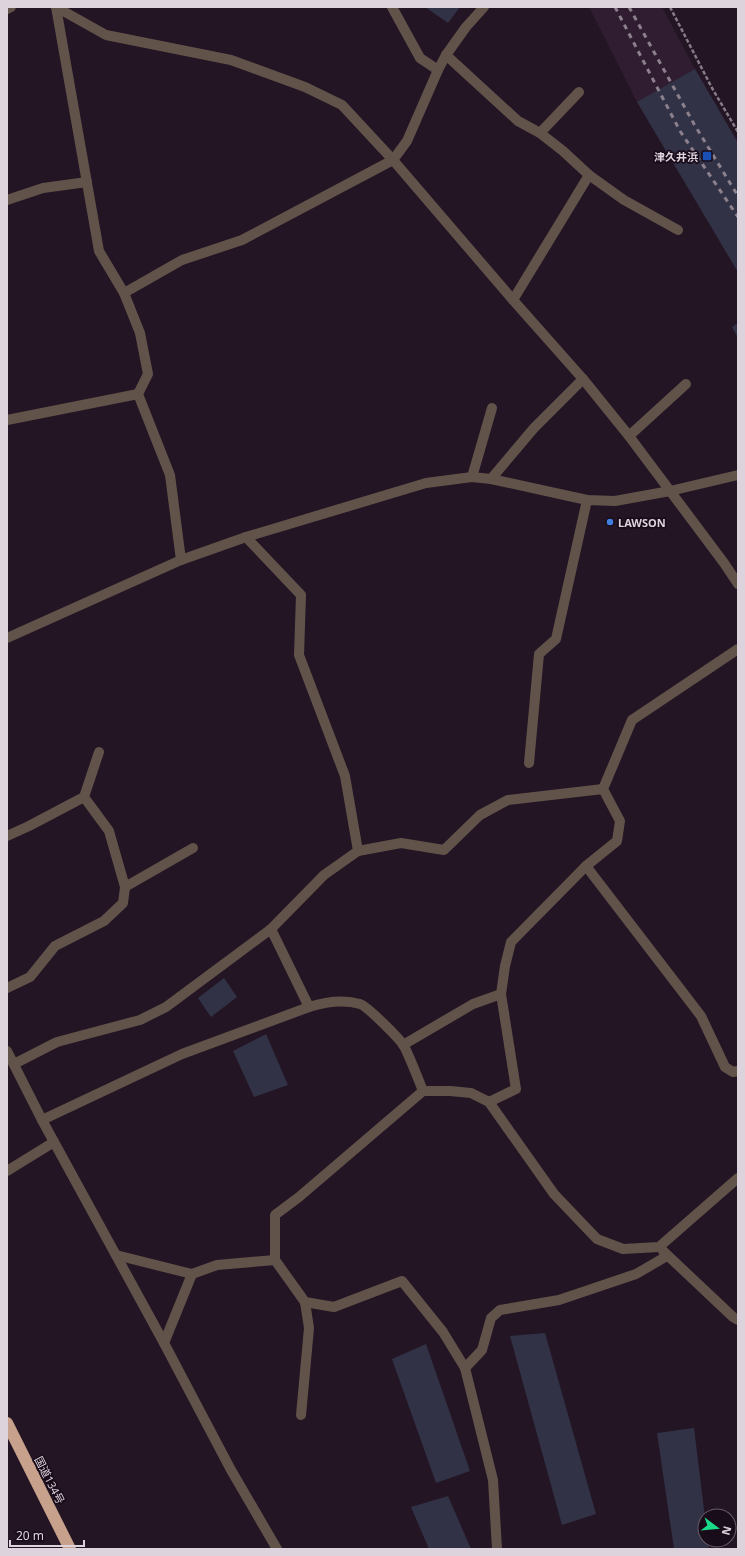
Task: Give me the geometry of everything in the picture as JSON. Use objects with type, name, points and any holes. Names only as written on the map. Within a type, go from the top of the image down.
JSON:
[{"type":"highway","name":"国道134号","points":[[7,1424],[70,1549]]},
{"type":"street","points":[[7,9],[11,7]]},
{"type":"street","points":[[56,7],[106,35],[231,60],[311,90],[342,105],[393,160],[512,300],[582,379],[629,436],[738,584]]},
{"type":"street","points":[[56,7],[99,251],[124,294],[140,333],[148,374],[138,394],[170,475],[181,560]]},
{"type":"street","points":[[392,7],[420,58],[438,70]]},
{"type":"street","points":[[124,294],[182,260],[242,240],[393,160],[408,141],[438,70],[446,55],[466,27],[484,7]]},
{"type":"street","points":[[446,55],[518,121],[540,133],[563,151],[589,175],[624,200],[678,230]]},
{"type":"street","points":[[540,133],[579,92]]},
{"type":"street","points":[[512,300],[589,175]]},
{"type":"street","points":[[7,200],[43,188],[87,182]]},
{"type":"street","points":[[491,479],[534,428],[582,379]]},
{"type":"street","points":[[629,436],[686,384]]},
{"type":"street","points":[[7,420],[138,394]]},
{"type":"street","points":[[472,477],[492,408]]},
{"type":"street","points":[[7,638],[181,560],[246,537],[426,483],[472,477],[491,479],[587,500],[615,501],[670,491],[737,473]]},
{"type":"street","points":[[529,763],[540,654],[556,639],[587,500]]},
{"type":"street","points":[[246,537],[300,595],[299,655],[345,776],[358,851]]},
{"type":"street","points":[[603,789],[632,720],[738,649]]},
{"type":"street","points":[[7,836],[84,797],[99,752]]},
{"type":"street","points":[[14,1064],[57,1042],[140,1020],[166,1007],[271,929],[324,875],[358,851],[401,843],[444,850],[480,815],[508,800],[603,789]]},
{"type":"street","points":[[489,1102],[516,1089],[501,994],[510,942],[586,866],[618,841],[620,820],[603,789]]},
{"type":"street","points":[[7,988],[30,977],[55,946],[104,921],[122,903],[124,887],[109,832],[84,797]]},
{"type":"street","points":[[124,887],[193,848]]},
{"type":"street","points":[[586,866],[701,1016],[725,1067],[733,1072],[738,1071]]},
{"type":"street","points":[[271,929],[309,1007]]},
{"type":"street","points":[[403,1045],[473,1004],[501,994]]},
{"type":"street","points":[[42,1120],[182,1054],[321,1003],[344,1001],[362,1004],[403,1045],[423,1091]]},
{"type":"street","points":[[7,1051],[42,1120],[164,1343],[231,1470],[277,1549]]},
{"type":"street","points":[[301,1415],[309,1328],[306,1302],[275,1260],[275,1215],[299,1197],[423,1091],[450,1090],[471,1093],[489,1102],[554,1194],[597,1239],[623,1249],[659,1247],[738,1178]]},
{"type":"street","points":[[7,1171],[54,1142]]},
{"type":"street","points":[[659,1247],[738,1320]]},
{"type":"street","points":[[116,1255],[192,1274],[217,1265],[275,1260]]},
{"type":"street","points":[[465,1368],[482,1350],[491,1318],[500,1310],[559,1300],[636,1274],[667,1256]]},
{"type":"street","points":[[164,1343],[192,1274]]},
{"type":"street","points":[[306,1302],[334,1307],[402,1281],[443,1332],[465,1368],[493,1480],[497,1549]]},
{"type":"path","points":[[670,7],[712,88],[738,132]]},
{"type":"shaded area","points":[[589,7],[662,7],[695,69],[738,143],[738,272],[637,102]]},
{"type":"building","points":[[425,7],[460,7],[448,23]]},
{"type":"building","points":[[695,69],[738,143],[738,272],[637,102]]},
{"type":"building","points":[[738,323],[738,338],[732,327]]},
{"type":"building","points":[[224,978],[237,997],[211,1017],[198,998]]},
{"type":"building","points":[[266,1034],[288,1085],[254,1097],[233,1051]]},
{"type":"building","points":[[545,1333],[596,1514],[562,1525],[510,1336]]},
{"type":"building","points":[[426,1344],[470,1471],[436,1483],[392,1359]]},
{"type":"building","points":[[694,1428],[704,1508],[697,1508],[697,1548],[709,1549],[674,1549],[657,1433]]},
{"type":"building","points":[[448,1496],[471,1549],[429,1549],[411,1507]]},
{"type":"railway","points":[[615,7],[680,131],[738,217]]},
{"type":"railway","points":[[629,7],[694,124],[738,196]]},
{"type":"place","name":"津久井浜","points":[[707,156]]},
{"type":"place","name":"LAWSON","points":[[610,522]]}]
